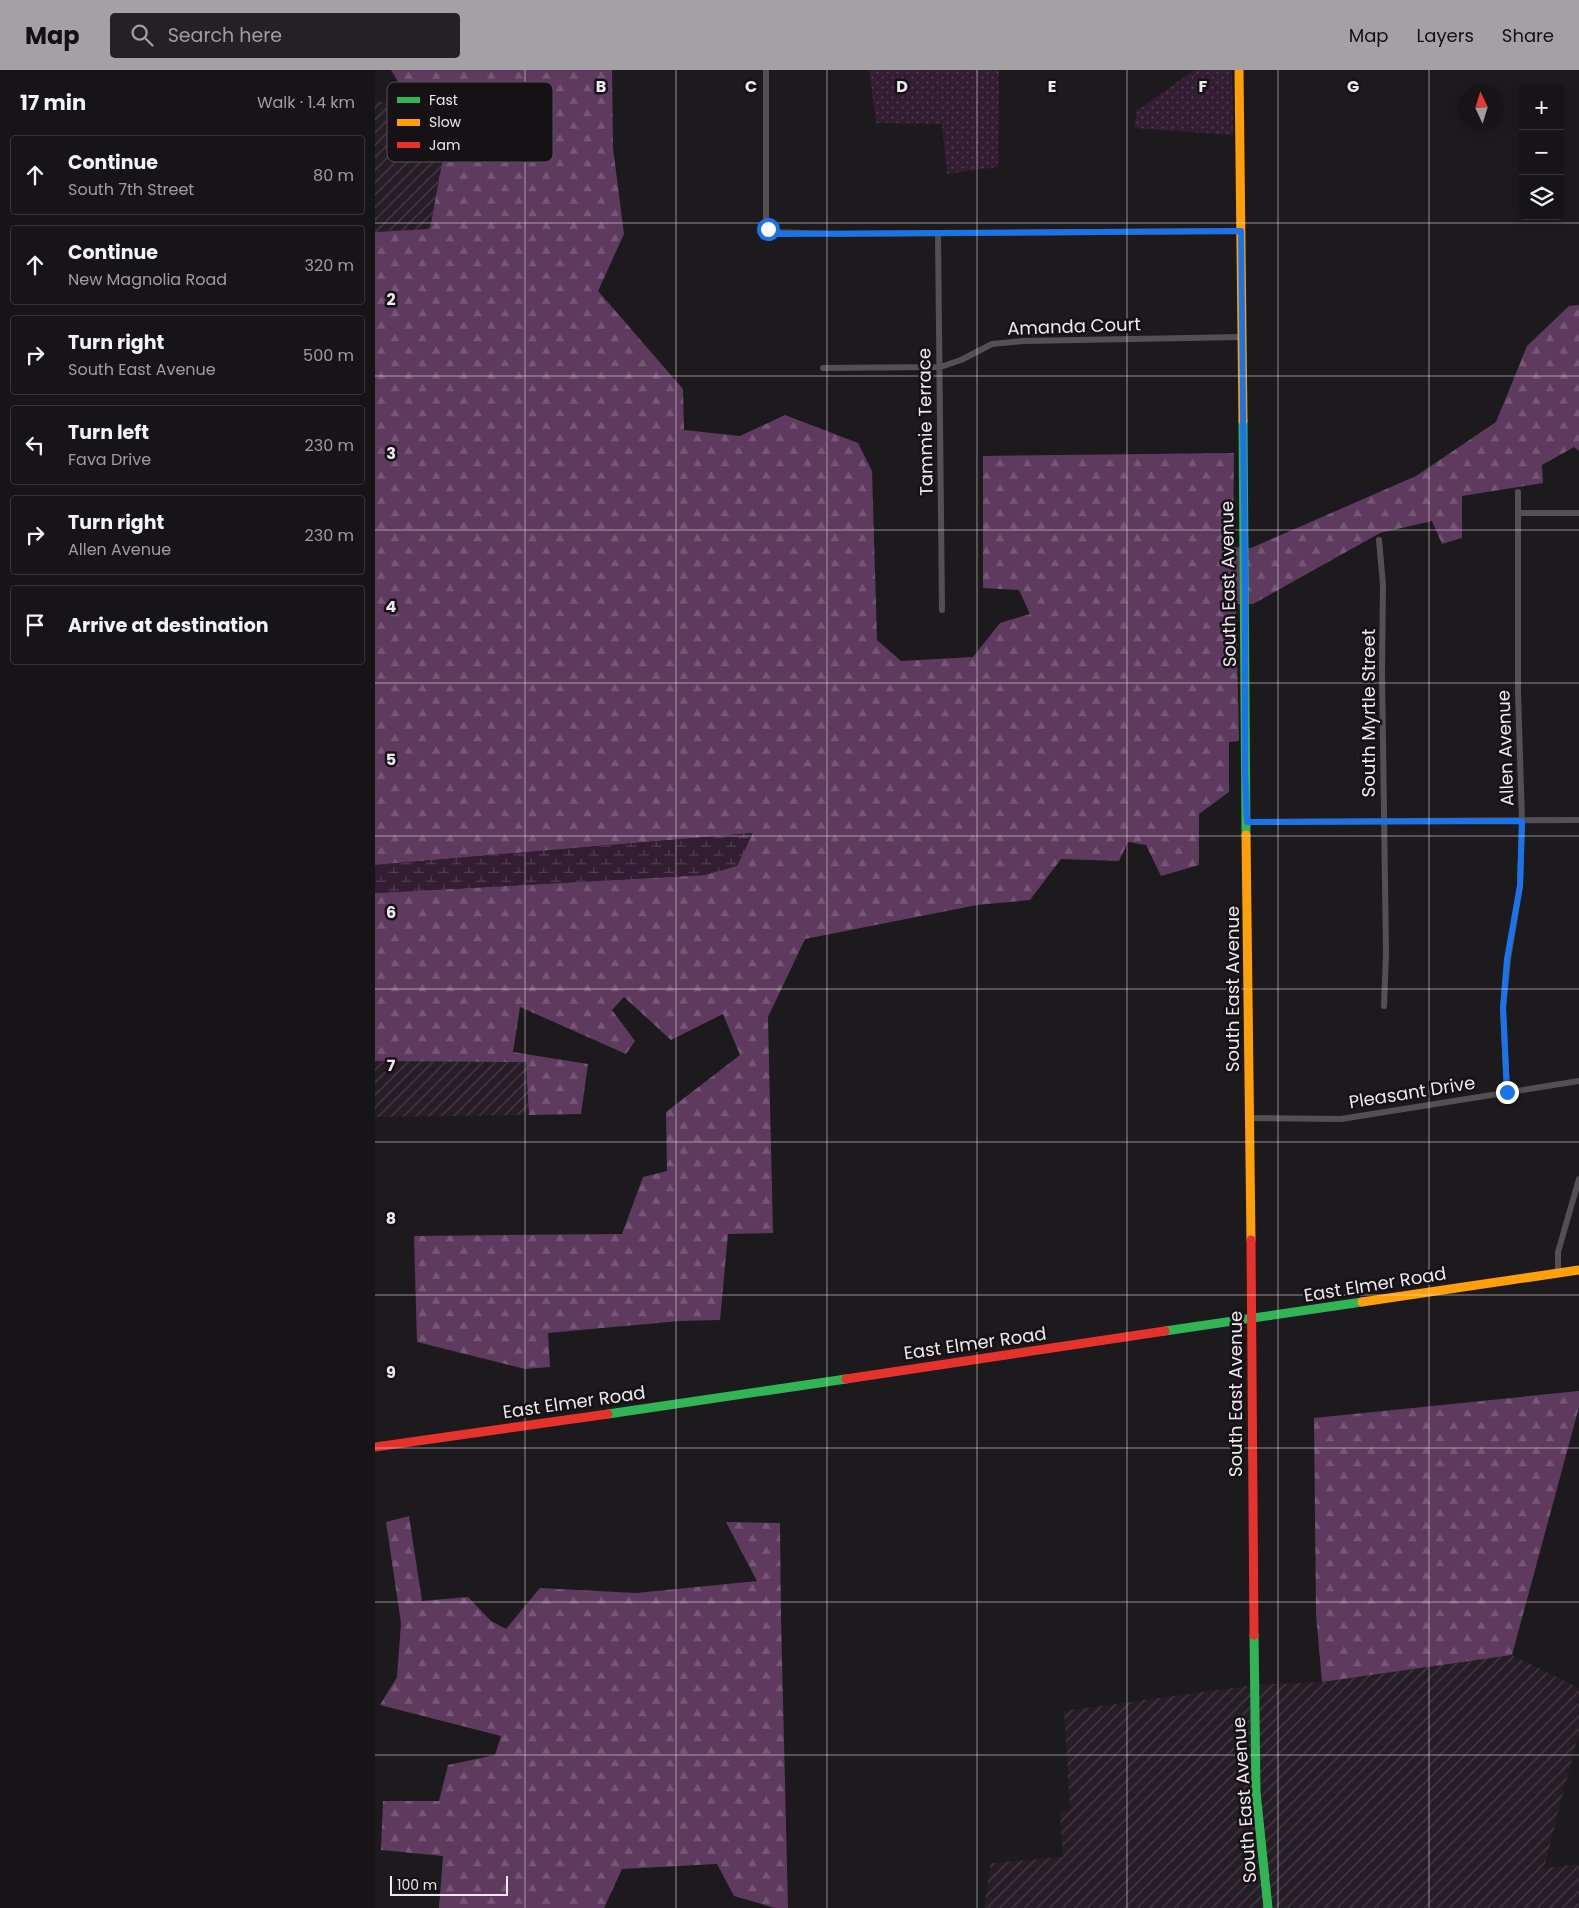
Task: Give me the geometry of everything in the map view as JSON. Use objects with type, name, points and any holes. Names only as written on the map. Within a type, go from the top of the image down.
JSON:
[{"type":"street","points":[[765,70],[766,218],[768,229],[771,232],[779,234],[863,234],[1241,231]]},
{"type":"street","name":"South East Avenue","points":[[1239,70],[1255,1742],[1258,1816],[1268,1908]]},
{"type":"street","name":"Tammie Terrace","points":[[938,233],[942,610]]},
{"type":"street","name":"Amanda Court","points":[[823,368],[940,367],[961,360],[992,344],[1025,341],[1242,337]]},
{"type":"street","name":"Allen Avenue","points":[[1507,1092],[1503,1008],[1507,959],[1520,886],[1522,821],[1518,692],[1518,492]]},
{"type":"street","points":[[1518,513],[1579,513]]},
{"type":"street","name":"South Myrtle Street","points":[[1379,540],[1383,599],[1386,952],[1384,1006]]},
{"type":"street","points":[[1247,822],[1579,820]]},
{"type":"street","name":"Pleasant Drive","points":[[1249,1118],[1341,1119],[1579,1081]]},
{"type":"street","points":[[1558,1273],[1558,1252],[1579,1179]]},
{"type":"street","name":"East Elmer Road","points":[[375,1447],[1579,1270]]},
{"type":"shaded area","points":[[387,101],[387,162],[442,162],[430,229],[375,232],[375,102]]},
{"type":"shaded area","points":[[375,1061],[527,1062],[529,1115],[375,1117]]},
{"type":"shaded area","points":[[1512,1655],[1579,1688],[1579,1731],[1544,1868],[1579,1864],[1579,1908],[984,1908],[991,1863],[1063,1857],[1060,1811],[1070,1810],[1064,1711],[1254,1685],[1322,1682]]},
{"type":"green space","points":[[391,70],[612,70],[613,148],[624,234],[598,291],[683,389],[684,430],[740,436],[785,415],[858,443],[872,471],[877,640],[901,661],[973,657],[1000,623],[1030,614],[1019,590],[983,588],[983,456],[1234,453],[1233,547],[1251,548],[1416,476],[1496,422],[1527,346],[1569,306],[1579,305],[1579,451],[1574,447],[1542,465],[1543,483],[1462,496],[1462,538],[1442,544],[1432,521],[1380,533],[1253,604],[1236,604],[1239,741],[1229,742],[1229,792],[1199,814],[1199,865],[1161,876],[1146,845],[1128,842],[1119,861],[1061,859],[1030,900],[977,905],[805,939],[768,1017],[773,1233],[728,1234],[720,1320],[679,1321],[548,1333],[550,1367],[525,1369],[417,1342],[414,1236],[622,1234],[643,1177],[667,1171],[666,1112],[740,1055],[723,1014],[671,1040],[624,997],[612,1010],[635,1041],[626,1054],[520,1007],[513,1052],[588,1064],[581,1114],[529,1115],[526,1062],[375,1061],[375,893],[705,875],[753,833],[375,865],[375,232],[430,229],[442,162],[553,162],[553,82],[398,82]]},
{"type":"green space","points":[[869,70],[999,70],[998,167],[947,174],[942,124],[876,123]]},
{"type":"green space","points":[[1194,70],[1232,70],[1233,135],[1134,128],[1137,111]]},
{"type":"green space","points":[[753,833],[737,866],[705,875],[375,893],[375,865]]},
{"type":"green space","points":[[1579,1391],[1579,1407],[1512,1655],[1322,1682],[1316,1614],[1314,1418]]},
{"type":"green space","points":[[409,1516],[422,1601],[468,1597],[491,1621],[506,1629],[540,1588],[636,1593],[757,1581],[726,1522],[780,1523],[788,1908],[775,1908],[734,1896],[717,1864],[622,1869],[604,1908],[439,1908],[443,1856],[381,1850],[383,1801],[439,1801],[448,1765],[495,1755],[501,1736],[380,1705],[397,1677],[401,1623],[386,1522]]},
{"type":"traffic: fast","points":[[1243,421],[1246,835]]},
{"type":"traffic: fast","points":[[1165,1331],[1362,1302]]},
{"type":"traffic: fast","points":[[608,1414],[846,1379]]},
{"type":"traffic: fast","points":[[1254,1635],[1256,1792],[1268,1908]]},
{"type":"traffic: slow","points":[[1239,70],[1243,421]]},
{"type":"traffic: slow","points":[[1246,835],[1251,1240]]},
{"type":"traffic: slow","points":[[1362,1302],[1579,1270]]},
{"type":"traffic: jam","points":[[1251,1240],[1254,1635]]},
{"type":"traffic: jam","points":[[846,1379],[1165,1331]]},
{"type":"traffic: jam","points":[[375,1447],[608,1414]]},
{"type":"route","points":[[768,229],[779,234],[1241,231],[1247,822],[1522,821],[1520,886],[1507,959],[1503,1008],[1507,1092]]}]
